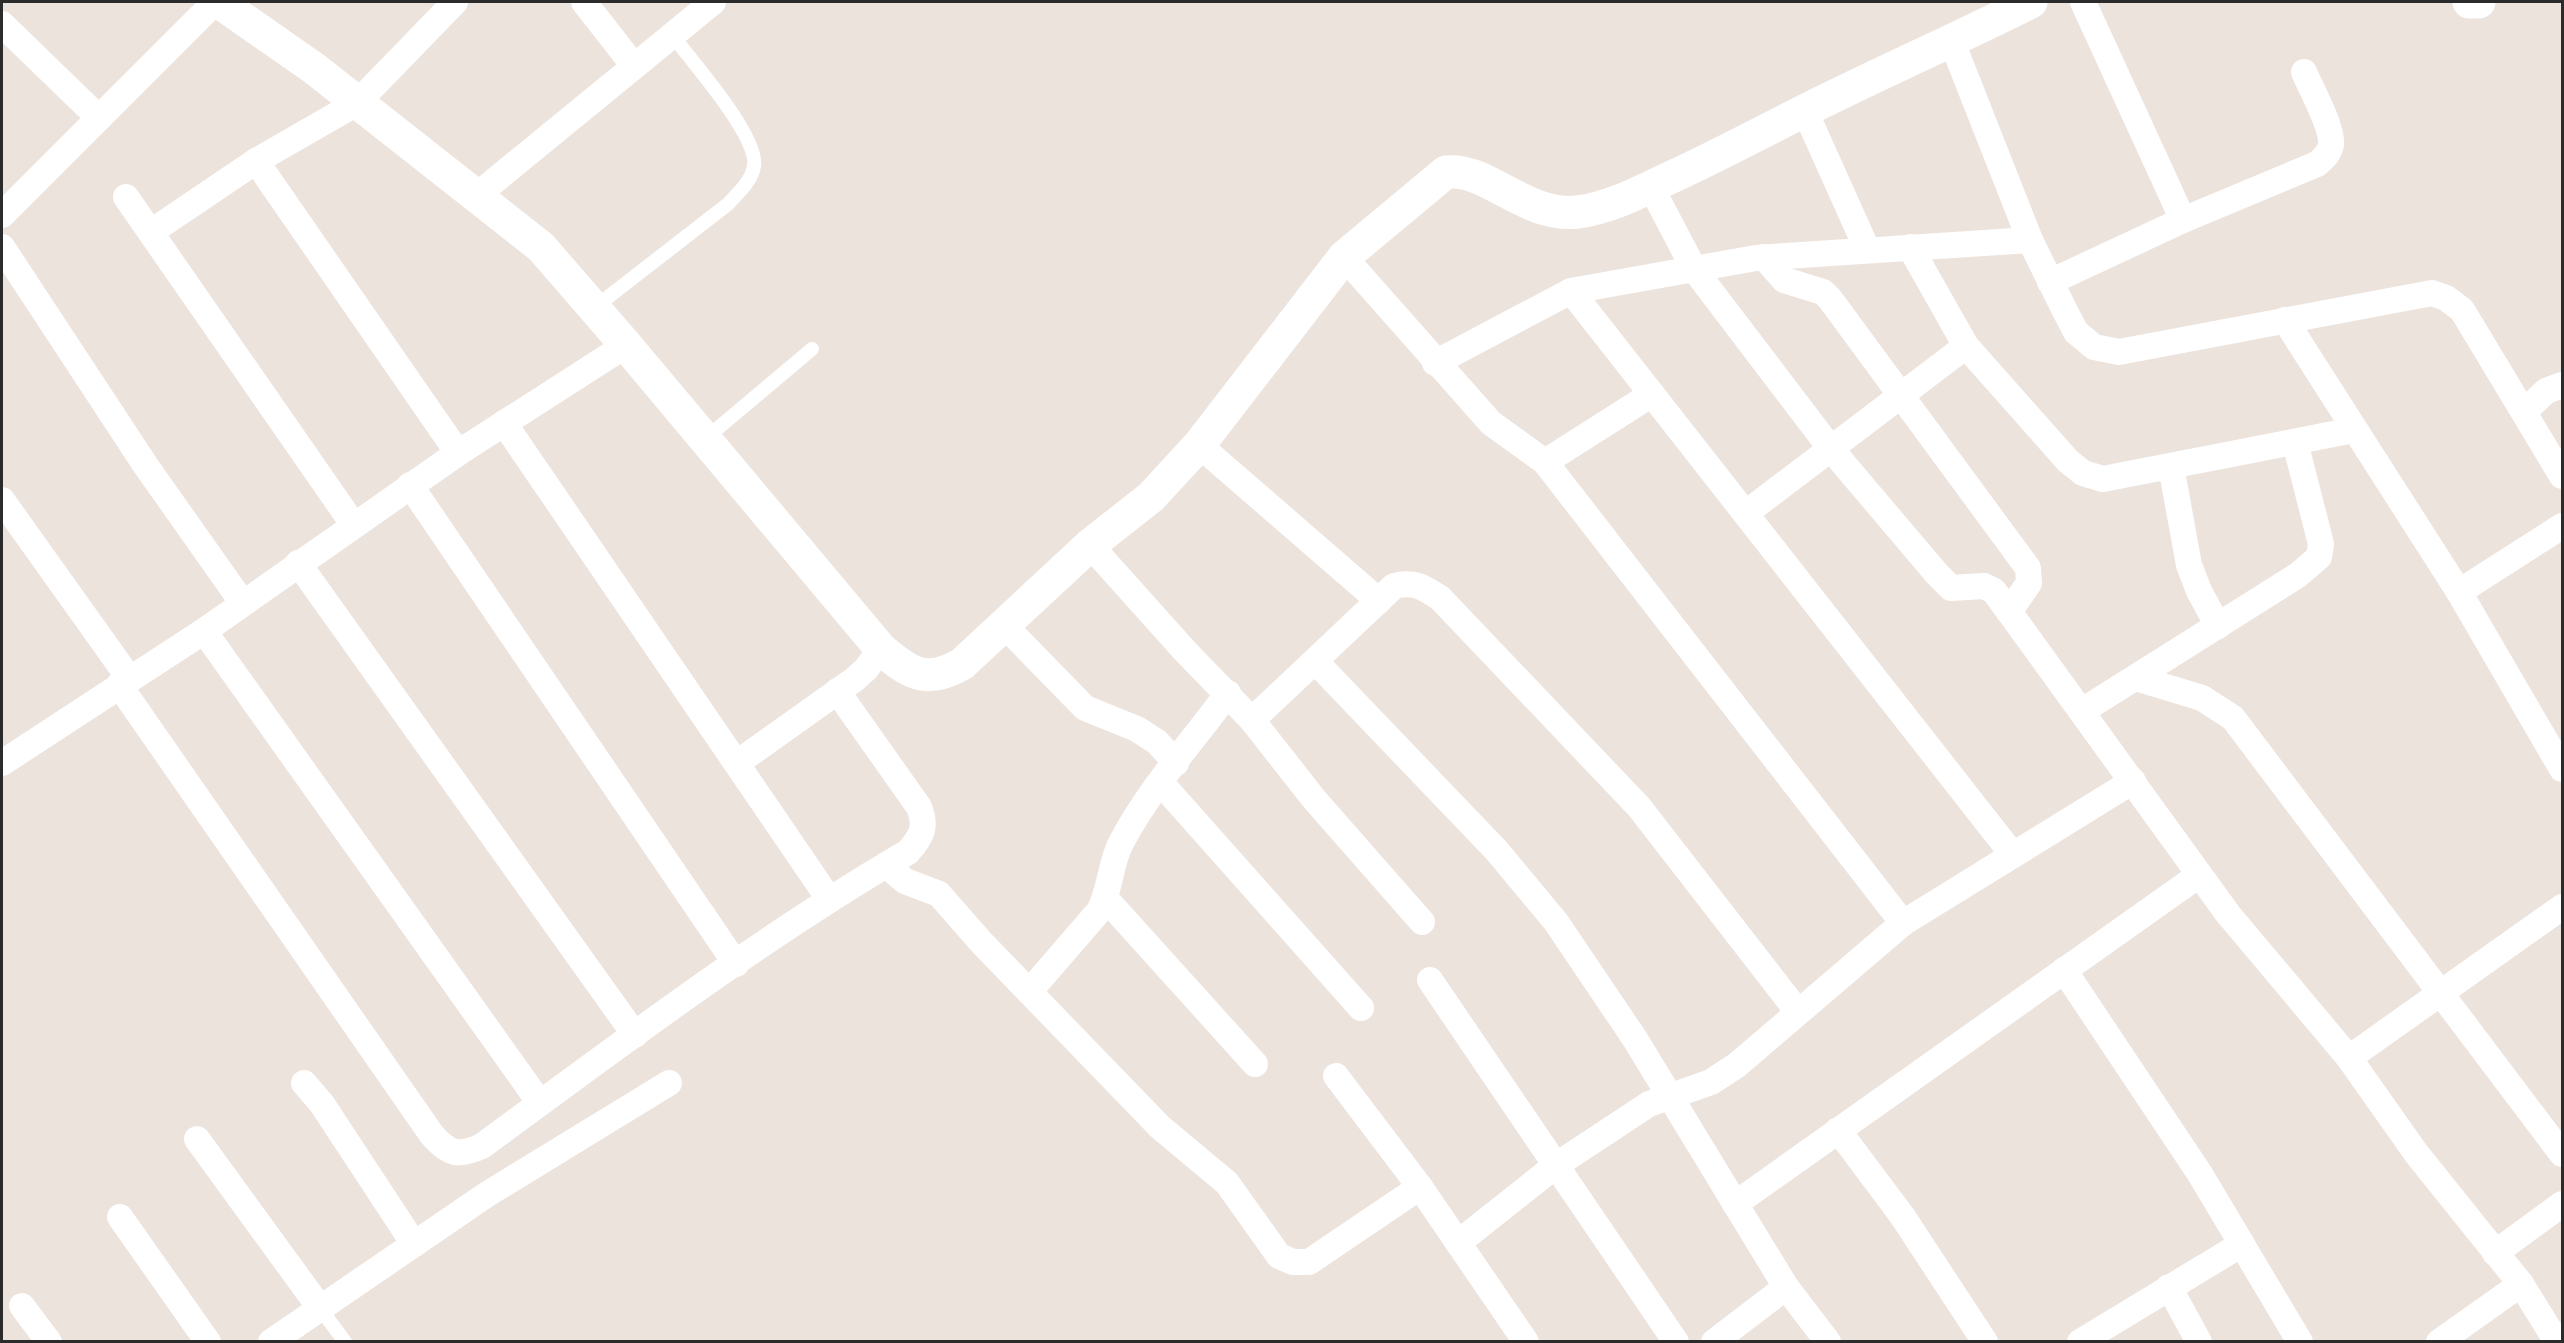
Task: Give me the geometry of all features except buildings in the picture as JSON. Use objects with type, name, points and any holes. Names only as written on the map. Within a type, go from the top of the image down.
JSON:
[{"type":"street","points":[[151,232],[256,161],[357,102],[455,2]]},
{"type":"street","points":[[584,2],[634,66]]},
{"type":"street","points":[[476,196],[713,2]]},
{"type":"street","points":[[2,214],[99,118],[225,3],[357,102],[541,247],[881,649],[904,669],[915,674],[946,673],[962,664],[1090,545],[1151,497],[1199,445],[1344,257],[1446,172],[1461,170],[1516,199],[1539,207],[1576,212],[1608,204],[1714,158],[1805,111],[2031,2]]},
{"type":"street","points":[[2083,2],[2183,220]]},
{"type":"street","points":[[2469,2],[2479,2]]},
{"type":"street","points":[[2,24],[99,118]]},
{"type":"street","points":[[1952,42],[2030,240],[2076,332],[2094,347],[2120,352],[2415,294],[2432,293],[2446,298],[2462,310],[2562,476]]},
{"type":"street","points":[[2050,282],[2183,220],[2317,164],[2327,155],[2331,144],[2329,130],[2304,72]]},
{"type":"street","points":[[1805,111],[1867,249]]},
{"type":"street","points":[[256,161],[458,453]]},
{"type":"street","points":[[1651,187],[1694,269],[1831,449],[1946,585],[1951,588],[1984,586],[1994,591],[2199,875],[2294,995],[2349,1058],[2416,1153],[2521,1284],[2557,1341]]},
{"type":"street","points":[[126,197],[353,524]]},
{"type":"street","points":[[1435,363],[1571,291],[1764,257],[2030,240]]},
{"type":"street","points":[[2,247],[146,466],[242,602]]},
{"type":"street","points":[[1910,247],[1966,346],[2062,455],[2083,473],[2103,479],[2354,430]]},
{"type":"street","points":[[1344,257],[1435,363],[1491,423],[1545,462],[1903,923]]},
{"type":"street","points":[[1764,257],[1784,280],[1822,292],[1830,299],[2028,568],[2030,583],[2009,612]]},
{"type":"street","points":[[1571,291],[2013,855]]},
{"type":"street","points":[[2285,320],[2458,592],[2562,769]]},
{"type":"street","points":[[2,761],[62,726],[204,630],[410,485],[626,345]]},
{"type":"street","points":[[1746,513],[1966,346]]},
{"type":"street","points":[[2524,412],[2546,391],[2562,385]]},
{"type":"street","points":[[1545,462],[1652,394]]},
{"type":"street","points":[[504,423],[829,899]]},
{"type":"street","points":[[2082,711],[2298,575],[2319,557],[2321,544],[2295,441]]},
{"type":"street","points":[[1199,445],[1379,601]]},
{"type":"street","points":[[2171,466],[2189,565],[2199,591],[2218,626]]},
{"type":"street","points":[[410,485],[736,964]]},
{"type":"street","points":[[2,500],[425,1126],[442,1146],[452,1152],[466,1153],[482,1146],[634,1035],[829,899],[908,852],[924,829],[924,819],[919,807],[837,691]]},
{"type":"street","points":[[2458,592],[2562,526]]},
{"type":"street","points":[[1090,545],[1185,651],[1252,720],[1314,799],[1422,922]]},
{"type":"street","points":[[298,563],[634,1035]]},
{"type":"street","points":[[1252,720],[1394,586],[1407,583],[1419,584],[1440,598],[1639,807],[1798,1012]]},
{"type":"street","points":[[1004,625],[1085,708],[1137,729],[1156,742],[1168,773],[1360,1008]]},
{"type":"street","points":[[204,630],[540,1103]]},
{"type":"street","points":[[736,763],[866,669],[881,649]]},
{"type":"street","points":[[1316,662],[1527,884],[1556,922],[1628,1029],[1786,1287],[1828,1341]]},
{"type":"street","points":[[2136,678],[2202,698],[2233,718],[2562,1154]]},
{"type":"street","points":[[1029,992],[1099,911],[1106,899],[1120,843],[1168,773],[1228,693]]},
{"type":"street","points":[[1458,1243],[1555,1166],[1649,1104],[1711,1082],[1737,1065],[1903,923],[2133,781]]},
{"type":"street","points":[[886,865],[905,881],[939,894],[1029,992],[1160,1127],[1227,1184],[1279,1256],[1293,1262],[1309,1262],[1420,1187]]},
{"type":"street","points":[[1735,1204],[2199,875]]},
{"type":"street","points":[[1106,899],[1255,1064]]},
{"type":"street","points":[[2349,1058],[2562,907]]},
{"type":"street","points":[[2064,970],[2200,1174],[2300,1341]]},
{"type":"street","points":[[1430,980],[1676,1341]]},
{"type":"street","points":[[1336,1076],[1420,1187],[1526,1341]]},
{"type":"street","points":[[304,1083],[321,1104],[414,1244]]},
{"type":"street","points":[[271,1341],[486,1195],[669,1083]]},
{"type":"street","points":[[1838,1130],[1903,1218],[1985,1341]]},
{"type":"street","points":[[197,1139],[320,1308]]},
{"type":"street","points":[[2495,1253],[2562,1204]]},
{"type":"street","points":[[120,1217],[208,1341]]},
{"type":"street","points":[[2080,1341],[2242,1244]]},
{"type":"street","points":[[2439,1341],[2521,1284]]},
{"type":"street","points":[[1714,1341],[1786,1287]]},
{"type":"street","points":[[2169,1287],[2199,1341]]},
{"type":"street","points":[[22,1306],[49,1341]]},
{"type":"lane","points":[[594,308],[728,204],[743,188],[754,168],[754,151],[743,130],[672,35]]},
{"type":"lane","points":[[705,439],[812,349]]},
{"type":"lane","points":[[320,1308],[345,1341]]}]
